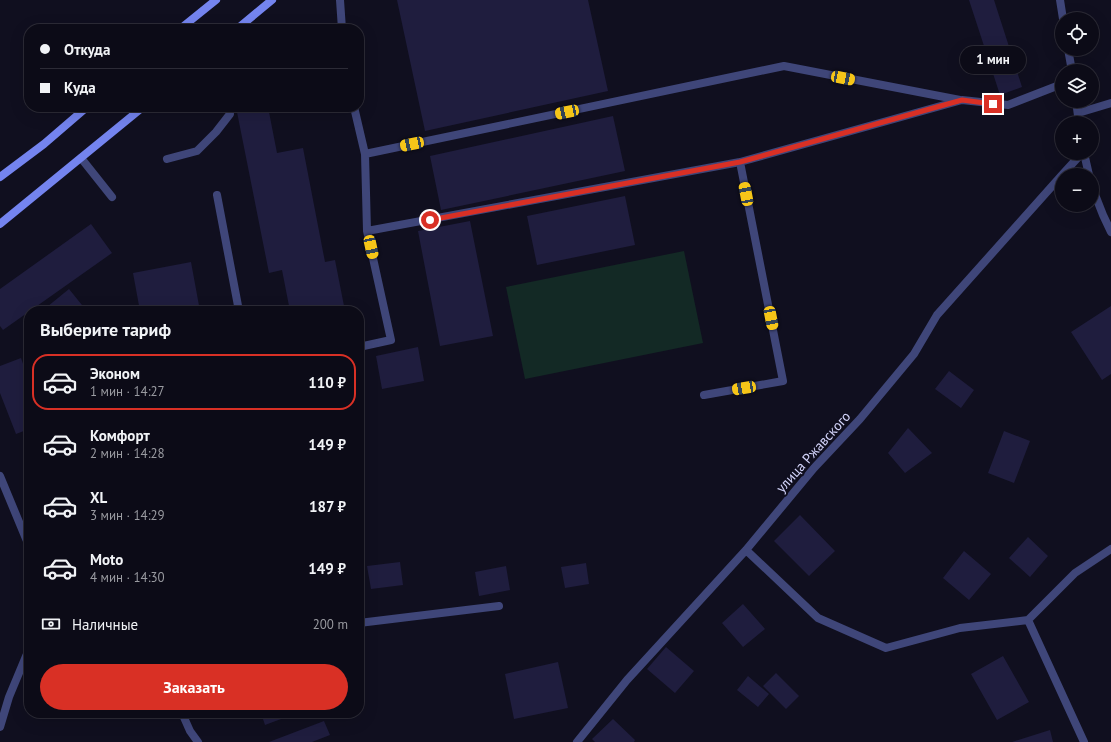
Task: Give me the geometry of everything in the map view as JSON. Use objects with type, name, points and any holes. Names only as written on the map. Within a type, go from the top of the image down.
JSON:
[{"type":"main road","points":[[186,24],[216,0]]},
{"type":"main road","points":[[243,24],[272,0]]},
{"type":"main road","points":[[0,177],[44,144],[81,112]]},
{"type":"main road","points":[[0,224],[137,112]]},
{"type":"street","points":[[340,0],[342,24]]},
{"type":"street","points":[[1060,0],[1062,12]]},
{"type":"street","points":[[365,154],[784,66],[962,100],[1008,106],[1055,87]]},
{"type":"street","points":[[367,231],[740,162],[962,100]]},
{"type":"street","points":[[1078,113],[1111,103]]},
{"type":"street","points":[[1077,108],[1078,116]]},
{"type":"street","points":[[168,159],[196,151],[216,132],[230,114],[230,112]]},
{"type":"street","points":[[355,112],[365,154],[367,231],[391,340],[364,346]]},
{"type":"street","points":[[81,158],[112,197]]},
{"type":"street","name":"улица Ржавского","points":[[1069,168],[1076,160]]},
{"type":"street","points":[[704,395],[783,381],[740,162]]},
{"type":"street","name":"улица Ржавского","points":[[577,742],[627,680],[746,550],[814,468],[860,419],[910,359],[937,315],[1055,183]]},
{"type":"street","points":[[218,195],[238,306]]},
{"type":"street","points":[[1099,205],[1111,232]]},
{"type":"street","points":[[0,476],[24,534]]},
{"type":"street","points":[[746,550],[818,618],[886,648],[960,628],[1028,620],[1075,573],[1111,549]]},
{"type":"street","points":[[364,623],[499,606]]},
{"type":"street","points":[[1028,620],[1084,742]]},
{"type":"street","points":[[0,727],[9,697],[24,661]]},
{"type":"street","points":[[184,718],[190,731],[198,742]]},
{"type":"green space","points":[[684,251],[703,343],[525,379],[506,287]]},
{"type":"building","points":[[397,0],[588,0],[608,91],[425,131]]},
{"type":"building","points":[[969,0],[994,0],[1022,87],[1000,95]]},
{"type":"building","points":[[237,112],[269,112],[277,153],[303,148],[325,262],[335,260],[344,306],[289,306],[282,270],[269,273]]},
{"type":"building","points":[[613,116],[625,171],[441,210],[430,156]]},
{"type":"building","points":[[625,196],[635,245],[537,265],[527,216]]},
{"type":"building","points":[[470,221],[493,336],[440,346],[418,231]]},
{"type":"building","points":[[91,224],[112,253],[37,306],[24,306],[24,315],[3,330],[0,326],[0,289]]},
{"type":"building","points":[[191,262],[199,306],[139,306],[133,273]]},
{"type":"building","points":[[69,289],[83,306],[48,306]]},
{"type":"building","points":[[1111,306],[1111,374],[1102,380],[1071,332]]},
{"type":"building","points":[[418,347],[424,381],[382,389],[376,356]]},
{"type":"building","points":[[21,358],[24,367],[24,431],[16,434],[0,393],[0,366]]},
{"type":"building","points":[[949,371],[974,390],[961,408],[935,389]]},
{"type":"building","points":[[908,428],[932,453],[905,473],[888,453]]},
{"type":"building","points":[[1004,431],[1030,441],[1014,483],[988,473]]},
{"type":"building","points":[[800,515],[835,551],[809,576],[774,541]]},
{"type":"building","points":[[1028,537],[1048,556],[1030,577],[1009,558]]},
{"type":"building","points":[[964,551],[991,574],[969,600],[943,578]]},
{"type":"building","points":[[400,562],[403,585],[371,589],[367,566]]},
{"type":"building","points":[[586,563],[589,584],[565,588],[561,567]]},
{"type":"building","points":[[506,566],[510,590],[479,596],[475,572]]},
{"type":"building","points":[[743,604],[765,629],[743,647],[722,623]]},
{"type":"building","points":[[666,647],[694,671],[675,693],[647,669]]},
{"type":"building","points":[[1003,656],[1029,702],[997,720],[971,674]]},
{"type":"building","points":[[558,662],[568,708],[514,719],[505,674]]},
{"type":"building","points":[[776,673],[799,696],[786,709],[763,686]]},
{"type":"building","points":[[748,676],[769,694],[758,707],[737,690]]},
{"type":"building","points":[[263,718],[284,718],[265,725]]},
{"type":"building","points":[[613,719],[635,740],[634,742],[595,742],[592,739]]},
{"type":"building","points":[[324,721],[330,735],[312,742],[269,742]]},
{"type":"building","points":[[1050,730],[1053,742],[1012,742]]},
{"type":"route","points":[[430,220],[740,162],[962,100],[993,104]]}]
